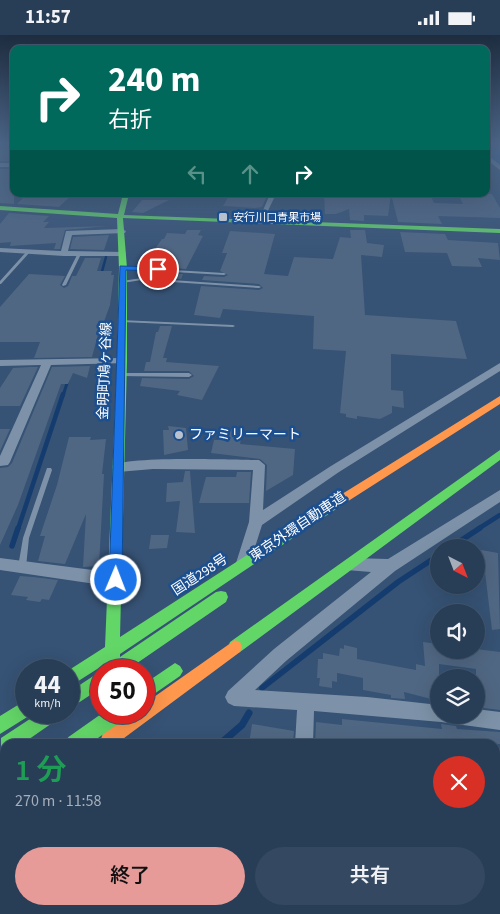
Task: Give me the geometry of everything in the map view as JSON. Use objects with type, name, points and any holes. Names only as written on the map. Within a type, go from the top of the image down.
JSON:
[{"type":"main road","name":"金明町鳩ヶ谷線","points":[[113,659],[122,361],[123,268],[121,223],[125,197]]},
{"type":"main road","points":[[0,208],[121,223],[260,221],[500,231]]},
{"type":"main road","points":[[0,213],[121,223],[500,235]]},
{"type":"main road","points":[[442,434],[500,395]]},
{"type":"main road","name":"国道298号","points":[[80,672],[442,434],[500,399]]},
{"type":"main road","points":[[387,485],[500,412]]},
{"type":"main road","points":[[111,739],[494,452]]},
{"type":"main road","points":[[129,659],[234,588]]},
{"type":"main road","points":[[155,685],[184,665]]},
{"type":"main road","points":[[0,726],[15,716]]},
{"type":"main road","points":[[13,739],[36,724]]},
{"type":"main road","points":[[81,739],[102,724]]},
{"type":"main road","points":[[107,739],[109,724]]},
{"type":"street","points":[[260,221],[272,197]]},
{"type":"street","points":[[64,254],[69,233],[121,223]]},
{"type":"street","points":[[0,250],[79,255],[122,254]]},
{"type":"street","points":[[0,374],[3,363],[122,361]]},
{"type":"street","points":[[0,461],[4,462],[47,363]]},
{"type":"street","points":[[256,522],[335,469],[500,365]]},
{"type":"street","points":[[118,467],[153,464],[259,465],[256,522],[242,565]]},
{"type":"street","points":[[430,713],[367,706],[234,697],[280,655],[390,566],[500,495]]},
{"type":"street","points":[[0,564],[116,580]]},
{"type":"street","points":[[345,565],[390,566]]},
{"type":"street","points":[[304,739],[306,702]]},
{"type":"street","points":[[485,719],[500,721]]},
{"type":"lane","points":[[0,283],[28,252]]},
{"type":"lane","points":[[64,285],[79,255]]},
{"type":"lane","points":[[123,268],[224,273]]},
{"type":"lane","points":[[122,282],[142,279],[259,287]]},
{"type":"lane","points":[[122,321],[233,325]]},
{"type":"lane","points":[[121,375],[189,375]]},
{"type":"lane","points":[[22,567],[26,538],[49,470]]},
{"type":"building","points":[[0,183],[10,183],[10,197],[14,197],[14,204],[0,203]]},
{"type":"building","points":[[490,194],[492,194],[500,208],[500,218],[438,216],[442,224],[398,222],[392,197],[431,197],[434,203],[463,204],[460,197],[490,197]]},
{"type":"building","points":[[24,197],[70,197],[59,207],[17,204]]},
{"type":"building","points":[[228,197],[267,197],[262,207],[223,206]]},
{"type":"building","points":[[324,197],[391,197],[388,216],[364,215],[364,221],[350,220],[349,209],[336,214],[325,214]]},
{"type":"building","points":[[142,200],[169,200],[143,213],[132,212]]},
{"type":"building","points":[[9,213],[49,216],[43,222],[49,222],[44,228],[108,226],[65,230],[60,249],[54,249],[56,243],[10,246],[11,242],[0,243],[0,224]]},
{"type":"building","points":[[187,230],[201,230],[198,235],[203,236],[186,269],[157,267],[164,255],[152,253],[162,239],[164,239],[167,233],[185,234]]},
{"type":"building","points":[[350,230],[365,230],[367,243],[384,245],[382,257],[361,255],[365,315],[456,321],[467,359],[391,354],[391,390],[403,391],[404,408],[392,406],[392,413],[380,419],[357,416],[357,419],[346,417],[346,414],[340,413],[346,351],[313,349],[314,316],[223,309],[220,318],[194,315],[201,286],[259,290],[263,288],[259,284],[202,280],[204,276],[224,277],[228,275],[220,271],[227,253],[222,253],[230,231],[275,234],[264,274],[288,276],[294,257],[333,259],[340,237],[351,238]]},
{"type":"building","points":[[400,232],[445,234],[448,240],[498,243],[500,260],[478,258],[482,267],[452,266],[447,253],[405,252]]},
{"type":"building","points":[[109,235],[104,250],[70,249],[73,237]]},
{"type":"building","points":[[85,258],[101,258],[97,271],[112,271],[111,275],[114,275],[110,305],[102,327],[100,327],[92,357],[34,358],[40,342],[0,342],[0,307],[29,274],[65,276],[60,285],[64,288],[68,286],[72,276],[76,276]]},
{"type":"building","points":[[154,273],[183,274],[181,279],[151,277]]},
{"type":"building","points":[[160,326],[172,326],[163,358],[167,358],[166,362],[219,366],[202,400],[177,395],[180,391],[140,386],[142,378],[189,379],[194,376],[189,371],[144,371],[146,362],[150,362],[156,332],[158,332]]},
{"type":"building","points":[[90,366],[87,378],[73,373],[68,384],[61,384],[18,505],[0,545],[0,468],[8,467],[12,463],[52,367]]},
{"type":"building","points":[[38,367],[20,406],[0,406],[0,388],[13,368]]},
{"type":"building","points":[[168,426],[186,428],[188,450],[164,455],[163,430],[169,430]]},
{"type":"building","points":[[221,428],[238,430],[237,435],[242,435],[240,444],[295,449],[293,475],[266,491],[267,465],[260,459],[211,453],[214,440],[218,440]]},
{"type":"building","points":[[0,429],[10,429],[0,451]]},
{"type":"building","points":[[69,437],[91,437],[90,440],[106,439],[102,474],[104,474],[99,566],[83,567],[86,514],[65,564],[38,561],[45,536],[40,536],[57,485]]},
{"type":"building","points":[[185,471],[190,471],[195,533],[176,532],[180,501],[166,502],[167,483],[183,482]]},
{"type":"building","points":[[237,472],[251,472],[249,503],[199,503],[206,477],[236,477]]},
{"type":"building","points":[[151,535],[169,535],[167,548],[149,549]]},
{"type":"building","points":[[485,551],[498,553],[500,629],[492,630],[485,572]]},
{"type":"building","points":[[20,576],[58,580],[49,600],[42,599],[40,602],[26,600],[28,597],[11,595]]},
{"type":"building","points":[[423,642],[430,643],[430,659],[485,659],[485,650],[500,652],[500,710],[485,708],[485,669],[439,664],[439,669],[430,669],[430,699],[404,692],[405,699],[391,698],[391,695],[363,690],[363,678],[337,673],[337,682],[332,681],[332,688],[319,686],[320,678],[317,678],[318,659],[323,659],[323,653],[339,656],[340,648],[344,649],[344,645],[357,648],[357,659],[416,670],[416,664],[425,666]]},
{"type":"building","points":[[342,719],[442,729],[441,724],[456,726],[457,729],[500,732],[500,739],[315,739],[316,722],[342,725]]},
{"type":"building","points":[[252,724],[294,731],[293,739],[250,739]]},
{"type":"waterway","points":[[101,275],[106,257]]},
{"type":"waterway","points":[[63,396],[68,380]]},
{"type":"waterway","points":[[18,529],[63,394]]},
{"type":"waterway","points":[[478,529],[500,515]]},
{"type":"waterway","points":[[12,546],[18,528]]},
{"type":"waterway","points":[[463,539],[480,528]]},
{"type":"waterway","points":[[262,688],[398,582],[430,561]]},
{"type":"waterway","points":[[226,739],[242,725],[249,713]]},
{"type":"traffic: fast","points":[[112,659],[122,361],[123,268],[120,217],[125,197]]},
{"type":"traffic: fast","points":[[0,208],[84,215],[500,231]]},
{"type":"traffic: fast","points":[[235,647],[500,454]]},
{"type":"traffic: fast","points":[[80,672],[338,502]]},
{"type":"traffic: fast","points":[[130,659],[221,597]]},
{"type":"traffic: fast","points":[[155,685],[175,671]]},
{"type":"traffic: fast","points":[[80,693],[90,687]]},
{"type":"traffic: fast","points":[[0,726],[15,716]]},
{"type":"traffic: fast","points":[[14,739],[36,724]]},
{"type":"traffic: fast","points":[[81,739],[102,724]]},
{"type":"traffic: slow","points":[[338,502],[500,399]]},
{"type":"traffic: slow","points":[[109,739],[235,647]]},
{"type":"place","name":"安行川口青果市場","points":[[223,217]]},
{"type":"place","name":"ファミリーマート","points":[[179,435]]},
{"type":"route","points":[[116,580],[123,268],[158,269]]}]
